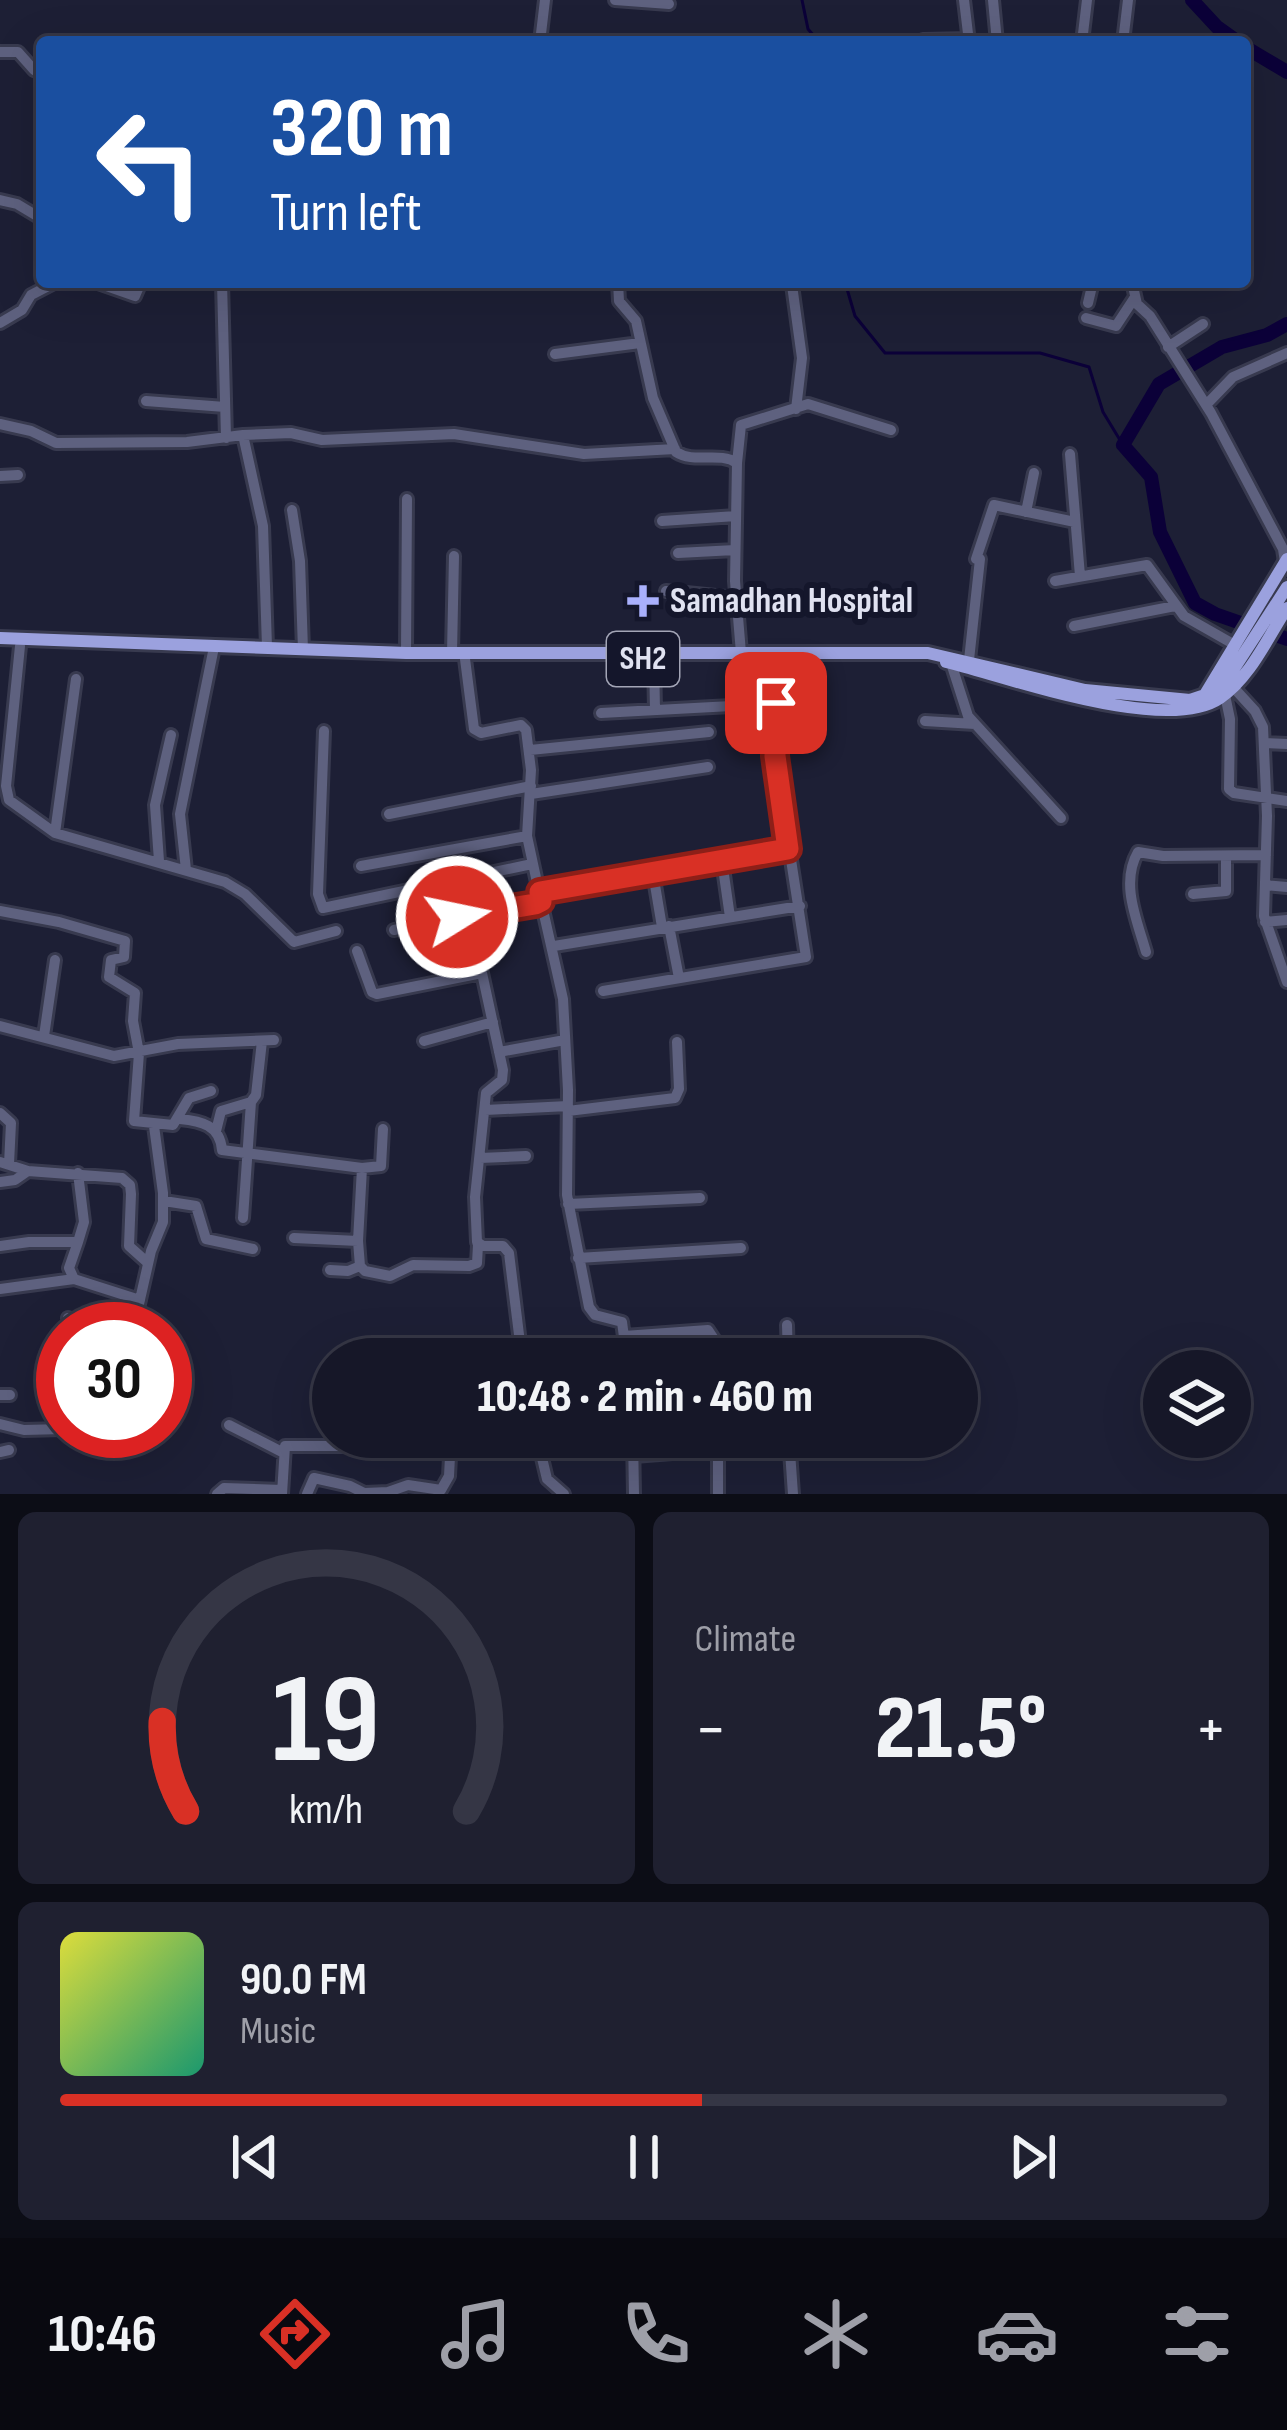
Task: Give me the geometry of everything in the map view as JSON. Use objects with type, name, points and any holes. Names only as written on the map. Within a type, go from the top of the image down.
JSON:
[{"type":"main road","points":[[1194,702],[1226,681],[1284,564]]},
{"type":"main road","points":[[1229,691],[1245,647],[1287,587]]},
{"type":"main road","points":[[1245,647],[1287,608]]},
{"type":"main road","name":"SH2","points":[[0,641],[459,656],[928,652],[1085,690],[1194,702]]},
{"type":"main road","name":"SH2","points":[[0,641],[20,646],[213,652],[908,659],[951,663],[1082,699],[1194,702],[1229,691]]},
{"type":"street","points":[[541,36],[545,0]]},
{"type":"street","points":[[615,0],[669,4]]},
{"type":"street","points":[[964,0],[968,36]]},
{"type":"street","points":[[993,0],[997,36]]},
{"type":"street","points":[[1083,36],[1088,0]]},
{"type":"street","points":[[1124,36],[1129,0]]},
{"type":"street","points":[[0,52],[18,52],[36,71]]},
{"type":"street","points":[[0,200],[36,215]]},
{"type":"street","points":[[0,323],[44,288]]},
{"type":"street","points":[[112,288],[135,296],[138,288]]},
{"type":"street","points":[[222,288],[226,438]]},
{"type":"street","points":[[618,288],[619,301],[636,321],[653,398],[674,449],[683,457],[729,458],[737,463]]},
{"type":"street","points":[[792,288],[802,358],[796,409]]},
{"type":"street","points":[[1088,303],[1092,288]]},
{"type":"street","points":[[1086,318],[1115,326],[1130,288]]},
{"type":"street","points":[[1132,288],[1203,400],[1272,527],[1284,564]]},
{"type":"street","points":[[1172,353],[1203,324]]},
{"type":"street","points":[[555,355],[640,343]]},
{"type":"street","points":[[1203,400],[1233,377],[1287,353]]},
{"type":"street","points":[[146,400],[225,407]]},
{"type":"street","points":[[741,653],[736,516],[741,425],[811,404],[891,430]]},
{"type":"street","points":[[0,424],[61,443],[187,442],[291,433],[322,440],[454,434],[584,454],[674,449]]},
{"type":"street","points":[[243,435],[263,526],[267,647]]},
{"type":"street","points":[[1070,454],[1080,576]]},
{"type":"street","points":[[1027,512],[1034,473]]},
{"type":"street","points":[[0,476],[18,475]]},
{"type":"street","points":[[406,653],[407,500]]},
{"type":"street","points":[[969,660],[978,559],[992,506],[1076,522]]},
{"type":"street","points":[[292,510],[300,561],[303,650]]},
{"type":"street","points":[[662,521],[736,516]]},
{"type":"street","points":[[1272,527],[1287,537]]},
{"type":"street","points":[[678,553],[736,550]]},
{"type":"street","points":[[454,556],[459,656],[474,729],[482,733],[521,725],[530,750],[527,836],[554,946],[566,1040],[568,1204],[592,1311],[619,1320],[625,1336],[709,1330],[713,1338]]},
{"type":"street","points":[[1055,581],[1148,565],[1184,616],[1245,647]]},
{"type":"street","points":[[666,591],[736,598]]},
{"type":"street","points":[[1074,626],[1175,606]]},
{"type":"street","points":[[20,646],[4,798],[56,833],[225,882],[245,894],[294,942],[336,931]]},
{"type":"street","points":[[185,870],[180,814],[213,652]]},
{"type":"street","points":[[654,659],[655,710]]},
{"type":"street","points":[[603,991],[806,957],[774,744],[780,660]]},
{"type":"street","points":[[951,663],[963,708],[1060,818]]},
{"type":"street","points":[[56,833],[76,679]]},
{"type":"street","points":[[1229,691],[1260,718],[1265,743],[1265,922],[1287,982]]},
{"type":"street","points":[[1229,691],[1229,789],[1287,801]]},
{"type":"street","points":[[601,713],[750,705]]},
{"type":"street","points":[[925,722],[975,724]]},
{"type":"street","points":[[324,731],[318,894],[323,908],[532,864]]},
{"type":"street","points":[[530,750],[709,732]]},
{"type":"street","points":[[159,861],[155,806],[171,735]]},
{"type":"street","points":[[1265,743],[1287,744]]},
{"type":"street","points":[[389,814],[708,767]]},
{"type":"street","points":[[361,866],[527,836]]},
{"type":"street","points":[[394,930],[540,896],[788,849]]},
{"type":"street","points":[[1146,952],[1130,892],[1134,855],[1146,850],[1163,856],[1266,855]]},
{"type":"street","points":[[1193,894],[1226,891],[1226,856]]},
{"type":"street","points":[[722,861],[730,916]]},
{"type":"street","points":[[653,873],[679,978]]},
{"type":"street","points":[[1265,885],[1287,887]]},
{"type":"street","points":[[554,946],[800,906]]},
{"type":"street","points":[[0,911],[124,941],[124,957],[111,960],[109,977],[135,991],[133,1021],[139,1053],[133,1118],[137,1123],[166,1127],[180,1119],[189,1098],[211,1091]]},
{"type":"street","points":[[330,1270],[360,1266],[383,1276],[399,1274],[413,1265],[477,1263],[475,1197],[486,1093],[503,1076],[482,973],[457,917]]},
{"type":"street","points":[[1265,922],[1287,920]]},
{"type":"street","points":[[357,951],[377,994],[482,973]]},
{"type":"street","points":[[44,1036],[55,961]]},
{"type":"street","points":[[424,1041],[493,1022]]},
{"type":"street","points":[[0,1026],[101,1054],[268,1040],[251,1102],[244,1218]]},
{"type":"street","points":[[499,1052],[566,1040]]},
{"type":"street","points":[[485,1110],[675,1098],[680,1088],[677,1042]]},
{"type":"street","points":[[216,1130],[221,1111],[251,1102]]},
{"type":"street","points":[[0,1113],[11,1123],[4,1163],[28,1172],[116,1176],[130,1185],[129,1246],[148,1263]]},
{"type":"street","points":[[180,1119],[203,1122],[216,1130],[222,1150],[362,1168],[381,1166],[383,1129]]},
{"type":"street","points":[[0,1289],[74,1279],[140,1300],[163,1222],[154,1126]]},
{"type":"street","points":[[479,1158],[526,1156]]},
{"type":"street","points":[[360,1266],[362,1168]]},
{"type":"street","points":[[0,1182],[28,1172]]},
{"type":"street","points":[[74,1279],[69,1268],[84,1230],[79,1173]]},
{"type":"street","points":[[568,1204],[700,1198]]},
{"type":"street","points":[[164,1201],[196,1206],[206,1239],[253,1249]]},
{"type":"street","points":[[294,1238],[358,1241]]},
{"type":"street","points":[[0,1246],[78,1242]]},
{"type":"street","points":[[478,1245],[503,1246],[508,1253],[519,1338]]},
{"type":"street","points":[[578,1258],[741,1248]]},
{"type":"street","points":[[788,1325],[788,1338]]},
{"type":"street","points":[[0,1424],[36,1430]]},
{"type":"street","points":[[230,1425],[282,1452]]},
{"type":"street","points":[[217,1494],[224,1488],[282,1492],[282,1452],[290,1445],[312,1445]]},
{"type":"street","points":[[308,1494],[314,1478],[366,1493],[408,1485],[441,1492],[449,1458]]},
{"type":"street","points":[[542,1458],[547,1479],[564,1494]]},
{"type":"street","points":[[634,1458],[634,1494]]},
{"type":"street","points":[[718,1458],[718,1494]]},
{"type":"street","points":[[790,1458],[793,1494]]},
{"type":"waterway","points":[[802,0],[814,36]]},
{"type":"waterway","points":[[1192,0],[1230,36]]},
{"type":"waterway","points":[[1251,51],[1287,72]]},
{"type":"waterway","points":[[847,288],[855,316],[885,353],[1040,353],[1089,367],[1103,412],[1123,445]]},
{"type":"waterway","points":[[1287,324],[1267,335],[1222,347],[1159,384],[1123,445],[1151,477],[1160,532],[1195,603],[1287,639]]},
{"type":"place","name":"Samadhan Hospital","points":[[643,601]]},
{"type":"route","points":[[457,917],[535,904],[541,901],[540,892],[788,849],[774,744],[776,703]]}]
